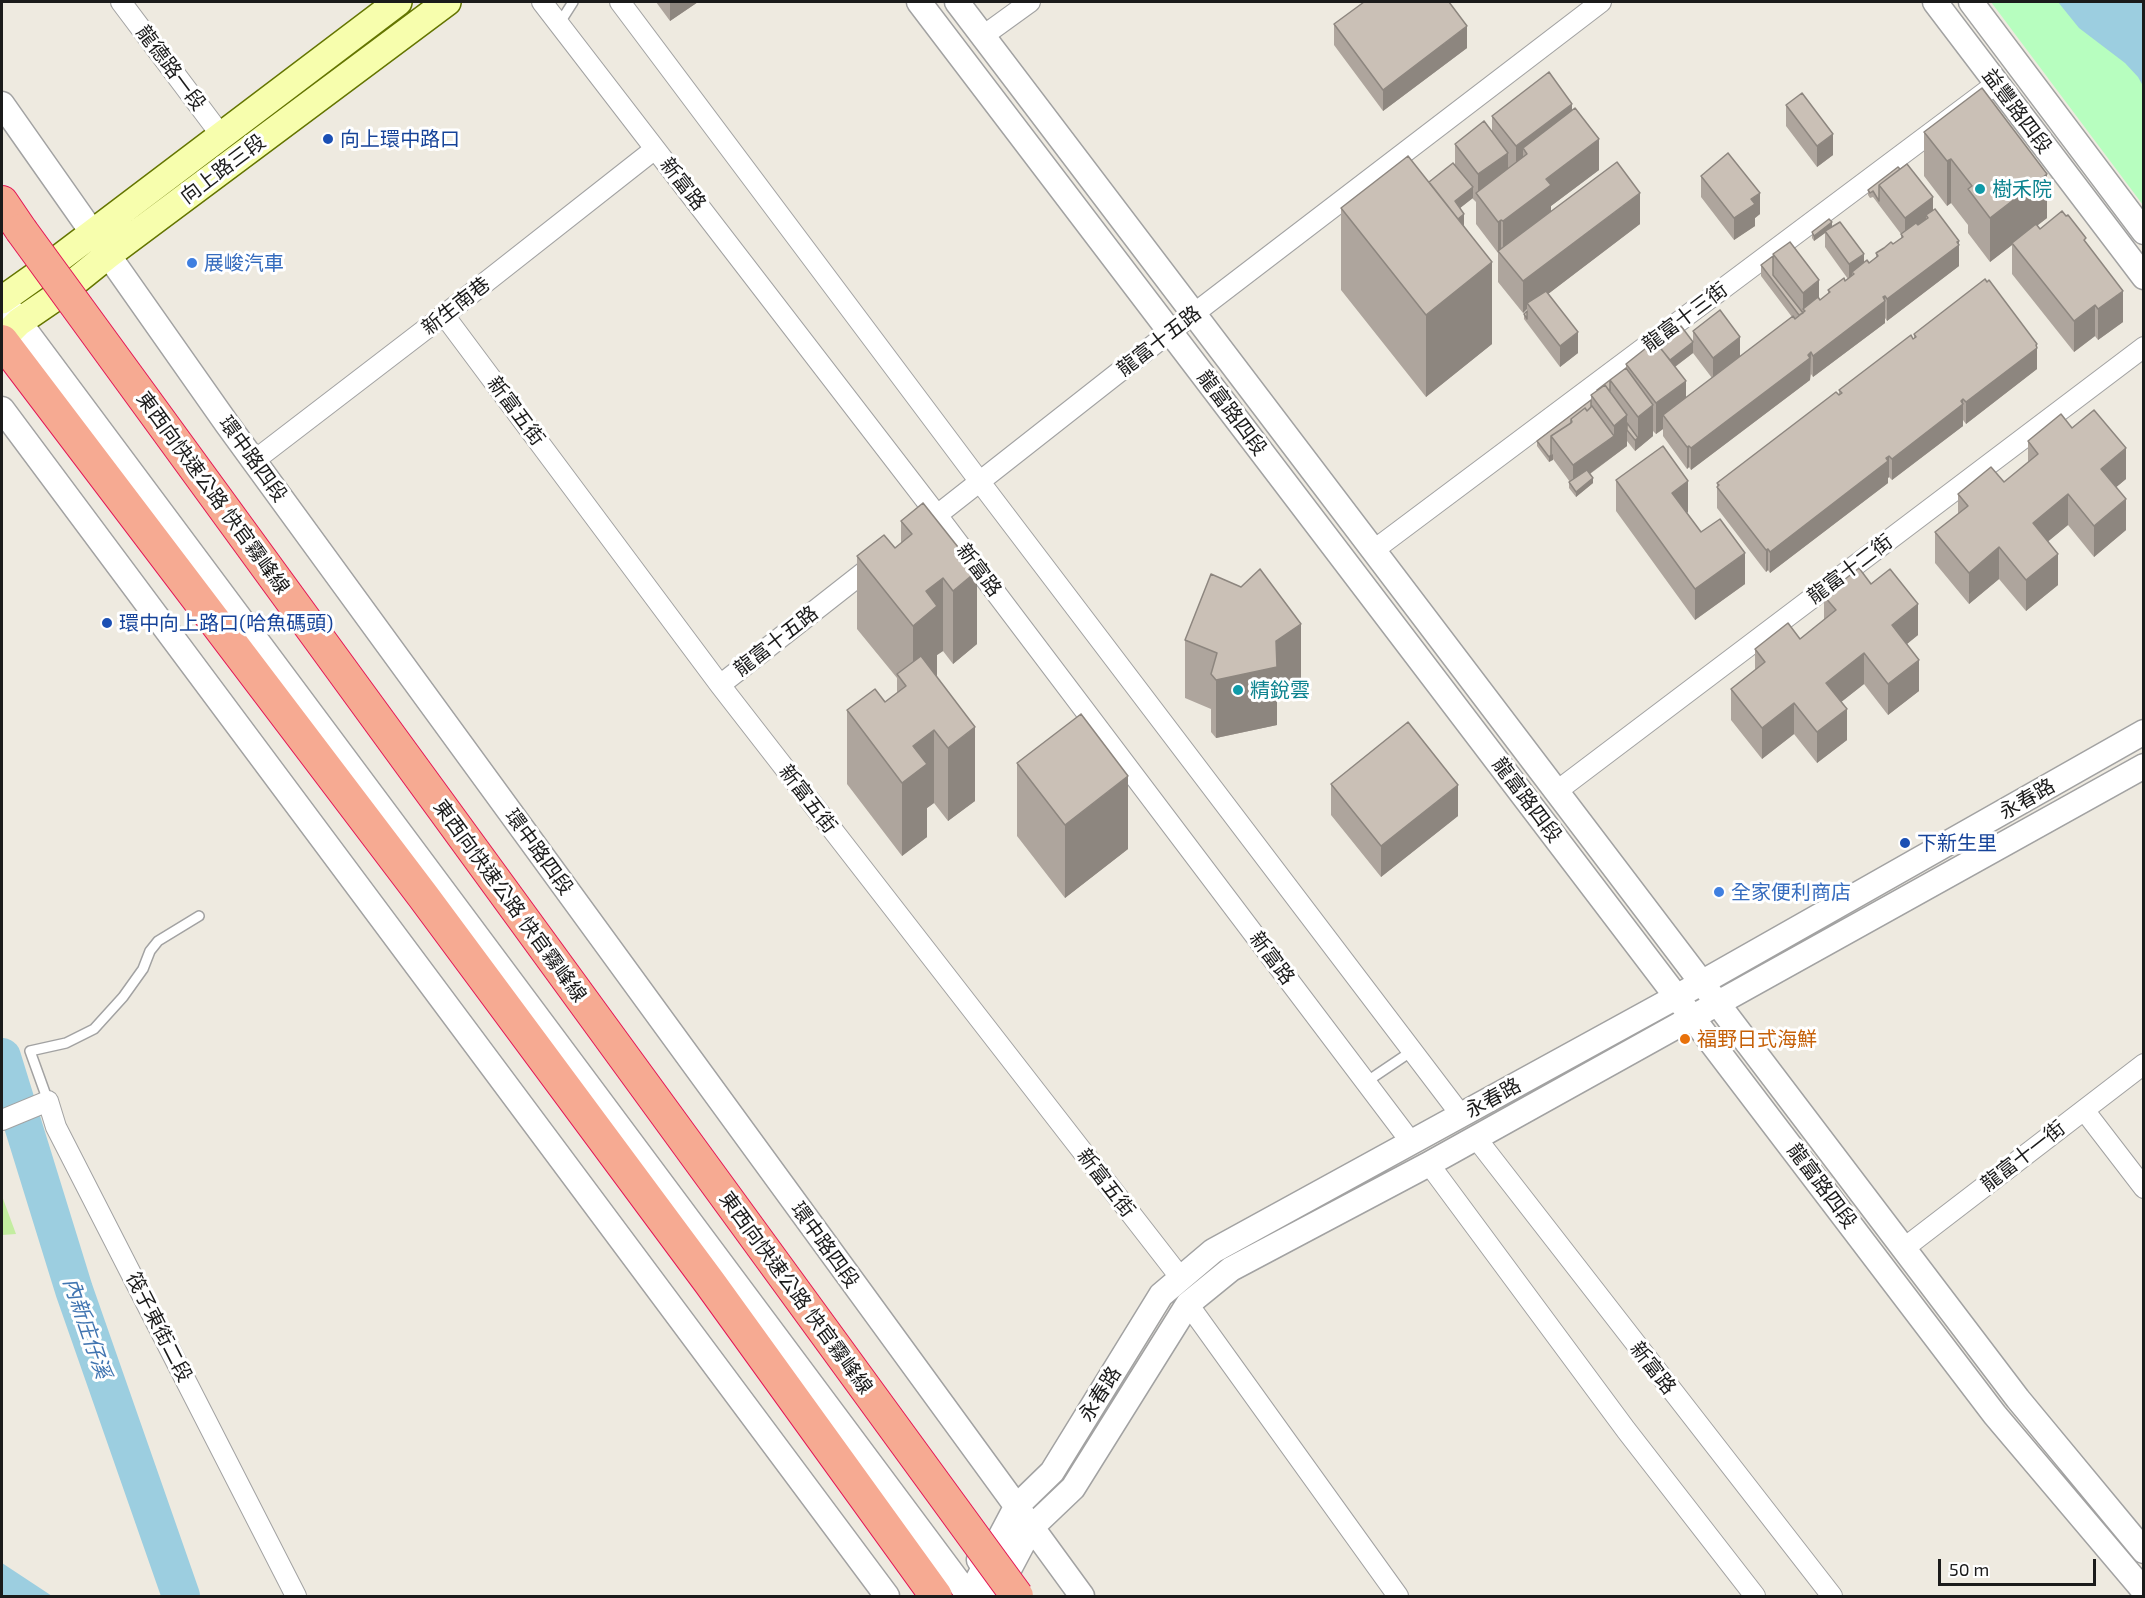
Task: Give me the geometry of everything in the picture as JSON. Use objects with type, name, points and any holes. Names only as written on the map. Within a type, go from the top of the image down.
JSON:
[{"type":"highway","name":"東西向快速公路 快官霧峰線","points":[[2,204],[11,225],[1017,1596]]},
{"type":"highway","points":[[7,334],[710,1283],[936,1596]]},
{"type":"main road","name":"向上路三段","points":[[2,300],[398,2]]},
{"type":"main road","name":"向上路三段","points":[[7,334],[108,255],[447,2]]},
{"type":"street","name":"龍德路一段","points":[[121,2],[221,135]]},
{"type":"street","name":"新富路","points":[[542,2],[937,515],[1411,1142]]},
{"type":"street","points":[[620,2],[980,482],[1461,1115]]},
{"type":"street","name":"龍富路四段","points":[[919,2],[1995,1415],[2144,1591]]},
{"type":"street","name":"龍富路四段","points":[[957,2],[2018,1399],[2144,1551]]},
{"type":"street","points":[[983,36],[1030,2]]},
{"type":"street","name":"龍富十五路","points":[[910,536],[1170,332],[1601,2]]},
{"type":"street","name":"益豐路四段","points":[[1935,2],[2144,277]]},
{"type":"street","name":"益豐路四段","points":[[1971,2],[2144,232]]},
{"type":"street","name":"龍富十三街","points":[[1374,550],[1996,84]]},
{"type":"street","name":"環中路四段","points":[[2,104],[255,460],[1082,1596]]},
{"type":"street","name":"新生南巷","points":[[255,460],[655,149]]},
{"type":"street","points":[[11,225],[40,273],[985,1568],[994,1596]]},
{"type":"street","points":[[2,300],[7,334],[969,1596]]},
{"type":"street","name":"新富五街","points":[[444,315],[720,685],[1180,1277]]},
{"type":"street","name":"龍富十二街","points":[[1557,791],[2144,347]]},
{"type":"street","points":[[2,409],[887,1596]]},
{"type":"street","name":"龍富十五路","points":[[720,685],[892,550]]},
{"type":"street","name":"永春路","points":[[969,1596],[1016,1507],[1052,1472],[1161,1295],[1214,1251],[1702,983],[2144,732]]},
{"type":"street","name":"永春路","points":[[994,1596],[1031,1528],[1073,1488],[1188,1304],[1231,1269],[1429,1164],[2144,766]]},
{"type":"street","name":"龍富十一街","points":[[1904,1249],[2144,1064]]},
{"type":"street","points":[[2,1120],[42,1104]]},
{"type":"street","name":"筏子東街二段","points":[[42,1104],[56,1127],[296,1596]]},
{"type":"street","points":[[2084,1110],[2144,1188]]},
{"type":"street","name":"新富路","points":[[1476,1137],[1832,1596]]},
{"type":"street","points":[[1429,1164],[1626,1430],[1755,1596]]},
{"type":"street","points":[[1188,1304],[1398,1596]]},
{"type":"lane","points":[[559,24],[573,2]]},
{"type":"lane","points":[[42,1104],[30,1051],[66,1043],[94,1029],[123,997],[143,969],[150,951],[158,941],[200,916]]},
{"type":"lane","points":[[1366,1082],[1412,1051]]},
{"type":"green space","points":[[1991,2],[2143,2],[2143,205]]},
{"type":"green space","points":[[2,1196],[16,1234],[2,1235]]},
{"type":"water","points":[[2058,2],[2143,2],[2143,86],[2125,63],[2079,28]]},
{"type":"water","points":[[2,1563],[52,1596],[2,1596]]},
{"type":"building","points":[[1364,2],[1449,2],[1467,26],[1383,90],[1334,24]]},
{"type":"building","points":[[1549,72],[1572,104],[1516,146],[1492,116]]},
{"type":"building","points":[[1982,88],[2047,174],[1990,218],[1968,189],[1972,186],[1951,159],[1947,161],[1924,132]]},
{"type":"building","points":[[1802,93],[1833,134],[1817,146],[1786,105]]},
{"type":"building","points":[[1575,108],[1599,139],[1546,179],[1551,185],[1503,221],[1498,222],[1476,193],[1527,154],[1523,148]]},
{"type":"building","points":[[1484,121],[1508,153],[1478,174],[1455,144]]},
{"type":"building","points":[[1728,153],[1760,193],[1751,199],[1755,204],[1734,218],[1701,176]]},
{"type":"building","points":[[1408,156],[1492,262],[1426,315],[1341,208]]},
{"type":"building","points":[[1617,162],[1640,193],[1523,281],[1498,251]]},
{"type":"building","points":[[1453,163],[1473,187],[1455,201],[1464,214],[1458,219],[1429,182]]},
{"type":"building","points":[[1907,164],[1933,197],[1905,218],[1879,185]]},
{"type":"building","points":[[1898,167],[1900,169],[1879,185],[1879,201],[1873,191],[1870,193],[1868,190]]},
{"type":"building","points":[[1935,209],[1959,241],[1957,242],[1959,245],[1887,299],[1883,297],[1885,301],[1813,356],[1811,352],[1808,355],[1810,358],[1691,448],[1687,447],[1663,415],[1793,316],[1795,319],[1805,311],[1803,309],[1818,297],[1820,300],[1830,292],[1828,290],[1844,278],[1845,281],[1867,260],[1869,263],[1878,256],[1876,253],[1891,242],[1893,244],[1903,237],[1901,234],[1916,223],[1918,225],[1928,218],[1926,215]]},
{"type":"building","points":[[2062,211],[2066,216],[2068,215],[2086,238],[2084,240],[2123,291],[2098,309],[2095,305],[2074,321],[2012,243],[2036,224],[2040,229]]},
{"type":"building","points":[[1829,219],[1832,222],[1814,236],[1812,232]]},
{"type":"building","points":[[1840,222],[1864,254],[1849,264],[1825,231]]},
{"type":"building","points":[[1790,242],[1819,280],[1803,293],[1773,254]]},
{"type":"building","points":[[1773,256],[1773,275],[1803,313],[1799,315],[1761,265]]},
{"type":"building","points":[[1985,279],[1987,282],[1989,280],[2037,344],[2037,348],[1966,402],[1963,399],[1961,401],[1963,404],[1892,459],[1889,456],[1886,458],[1888,461],[1770,552],[1766,550],[1717,487],[1719,485],[1717,483],[1836,392],[1839,395],[1842,393],[1839,390],[1911,335],[1913,339],[1916,337],[1914,334]]},
{"type":"building","points":[[1546,291],[1578,332],[1560,346],[1527,303]]},
{"type":"building","points":[[1720,310],[1740,337],[1713,358],[1693,331]]},
{"type":"building","points":[[1681,326],[1693,342],[1670,360],[1657,344]]},
{"type":"building","points":[[1655,341],[1686,381],[1656,403],[1626,364]]},
{"type":"building","points":[[1626,368],[1653,405],[1638,417],[1610,380]]},
{"type":"building","points":[[1610,380],[1610,392],[1605,385],[1597,390]]},
{"type":"building","points":[[1605,385],[1627,415],[1614,426],[1591,395]]},
{"type":"building","points":[[1591,400],[1591,407],[1587,411],[1585,408],[1571,419],[1571,423],[1551,436],[1551,455],[1549,457],[1537,441]]},
{"type":"building","points":[[1592,406],[1614,436],[1573,465],[1551,436],[1572,422],[1571,419],[1585,408],[1587,411]]},
{"type":"building","points":[[2094,410],[2126,448],[2101,469],[2126,499],[2094,526],[2068,494],[2033,523],[2058,554],[2026,580],[1999,547],[1969,573],[1935,532],[1968,506],[1958,494],[1991,467],[2004,482],[2038,454],[2028,441],[2061,414],[2072,428]]},
{"type":"building","points":[[1627,423],[1638,438],[1635,440],[1627,430]]},
{"type":"building","points":[[1663,446],[1688,481],[1672,493],[1701,532],[1720,519],[1745,553],[1695,589],[1616,480]]},
{"type":"building","points":[[1587,470],[1593,478],[1576,492],[1569,482]]},
{"type":"building","points":[[923,503],[977,571],[953,591],[943,578],[926,591],[937,606],[913,626],[857,556],[884,535],[895,548],[912,534],[901,521]]},
{"type":"building","points":[[1859,568],[1871,584],[1890,569],[1918,604],[1892,625],[1919,660],[1888,684],[1864,653],[1826,683],[1847,709],[1817,732],[1794,703],[1762,728],[1731,689],[1765,662],[1755,649],[1788,623],[1800,639],[1836,610],[1824,596]]},
{"type":"building","points":[[1260,569],[1301,624],[1276,641],[1277,667],[1216,680],[1211,674],[1217,653],[1185,640],[1211,574],[1241,587]]},
{"type":"building","points":[[921,656],[975,727],[948,748],[934,730],[913,746],[927,764],[902,783],[847,710],[875,689],[885,702],[906,686],[897,674]]},
{"type":"building","points":[[1081,714],[1128,776],[1065,825],[1017,763]]},
{"type":"building","points":[[1408,722],[1458,785],[1381,846],[1331,784]]},
{"type":"waterway","name":"內新庄仔溪","points":[[2,1057],[74,1290],[181,1596]]},
{"type":"place","name":"向上環中路口","points":[[328,139]]},
{"type":"place","name":"樹禾院","points":[[1980,189]]},
{"type":"place","name":"展峻汽車","points":[[192,263]]},
{"type":"place","name":"環中向上路口(哈魚碼頭)","points":[[107,623]]},
{"type":"place","name":"精銳雲","points":[[1238,690]]},
{"type":"place","name":"下新生里","points":[[1905,843]]},
{"type":"place","name":"全家便利商店","points":[[1719,892]]},
{"type":"place","name":"福野日式海鮮","points":[[1685,1039]]}]
